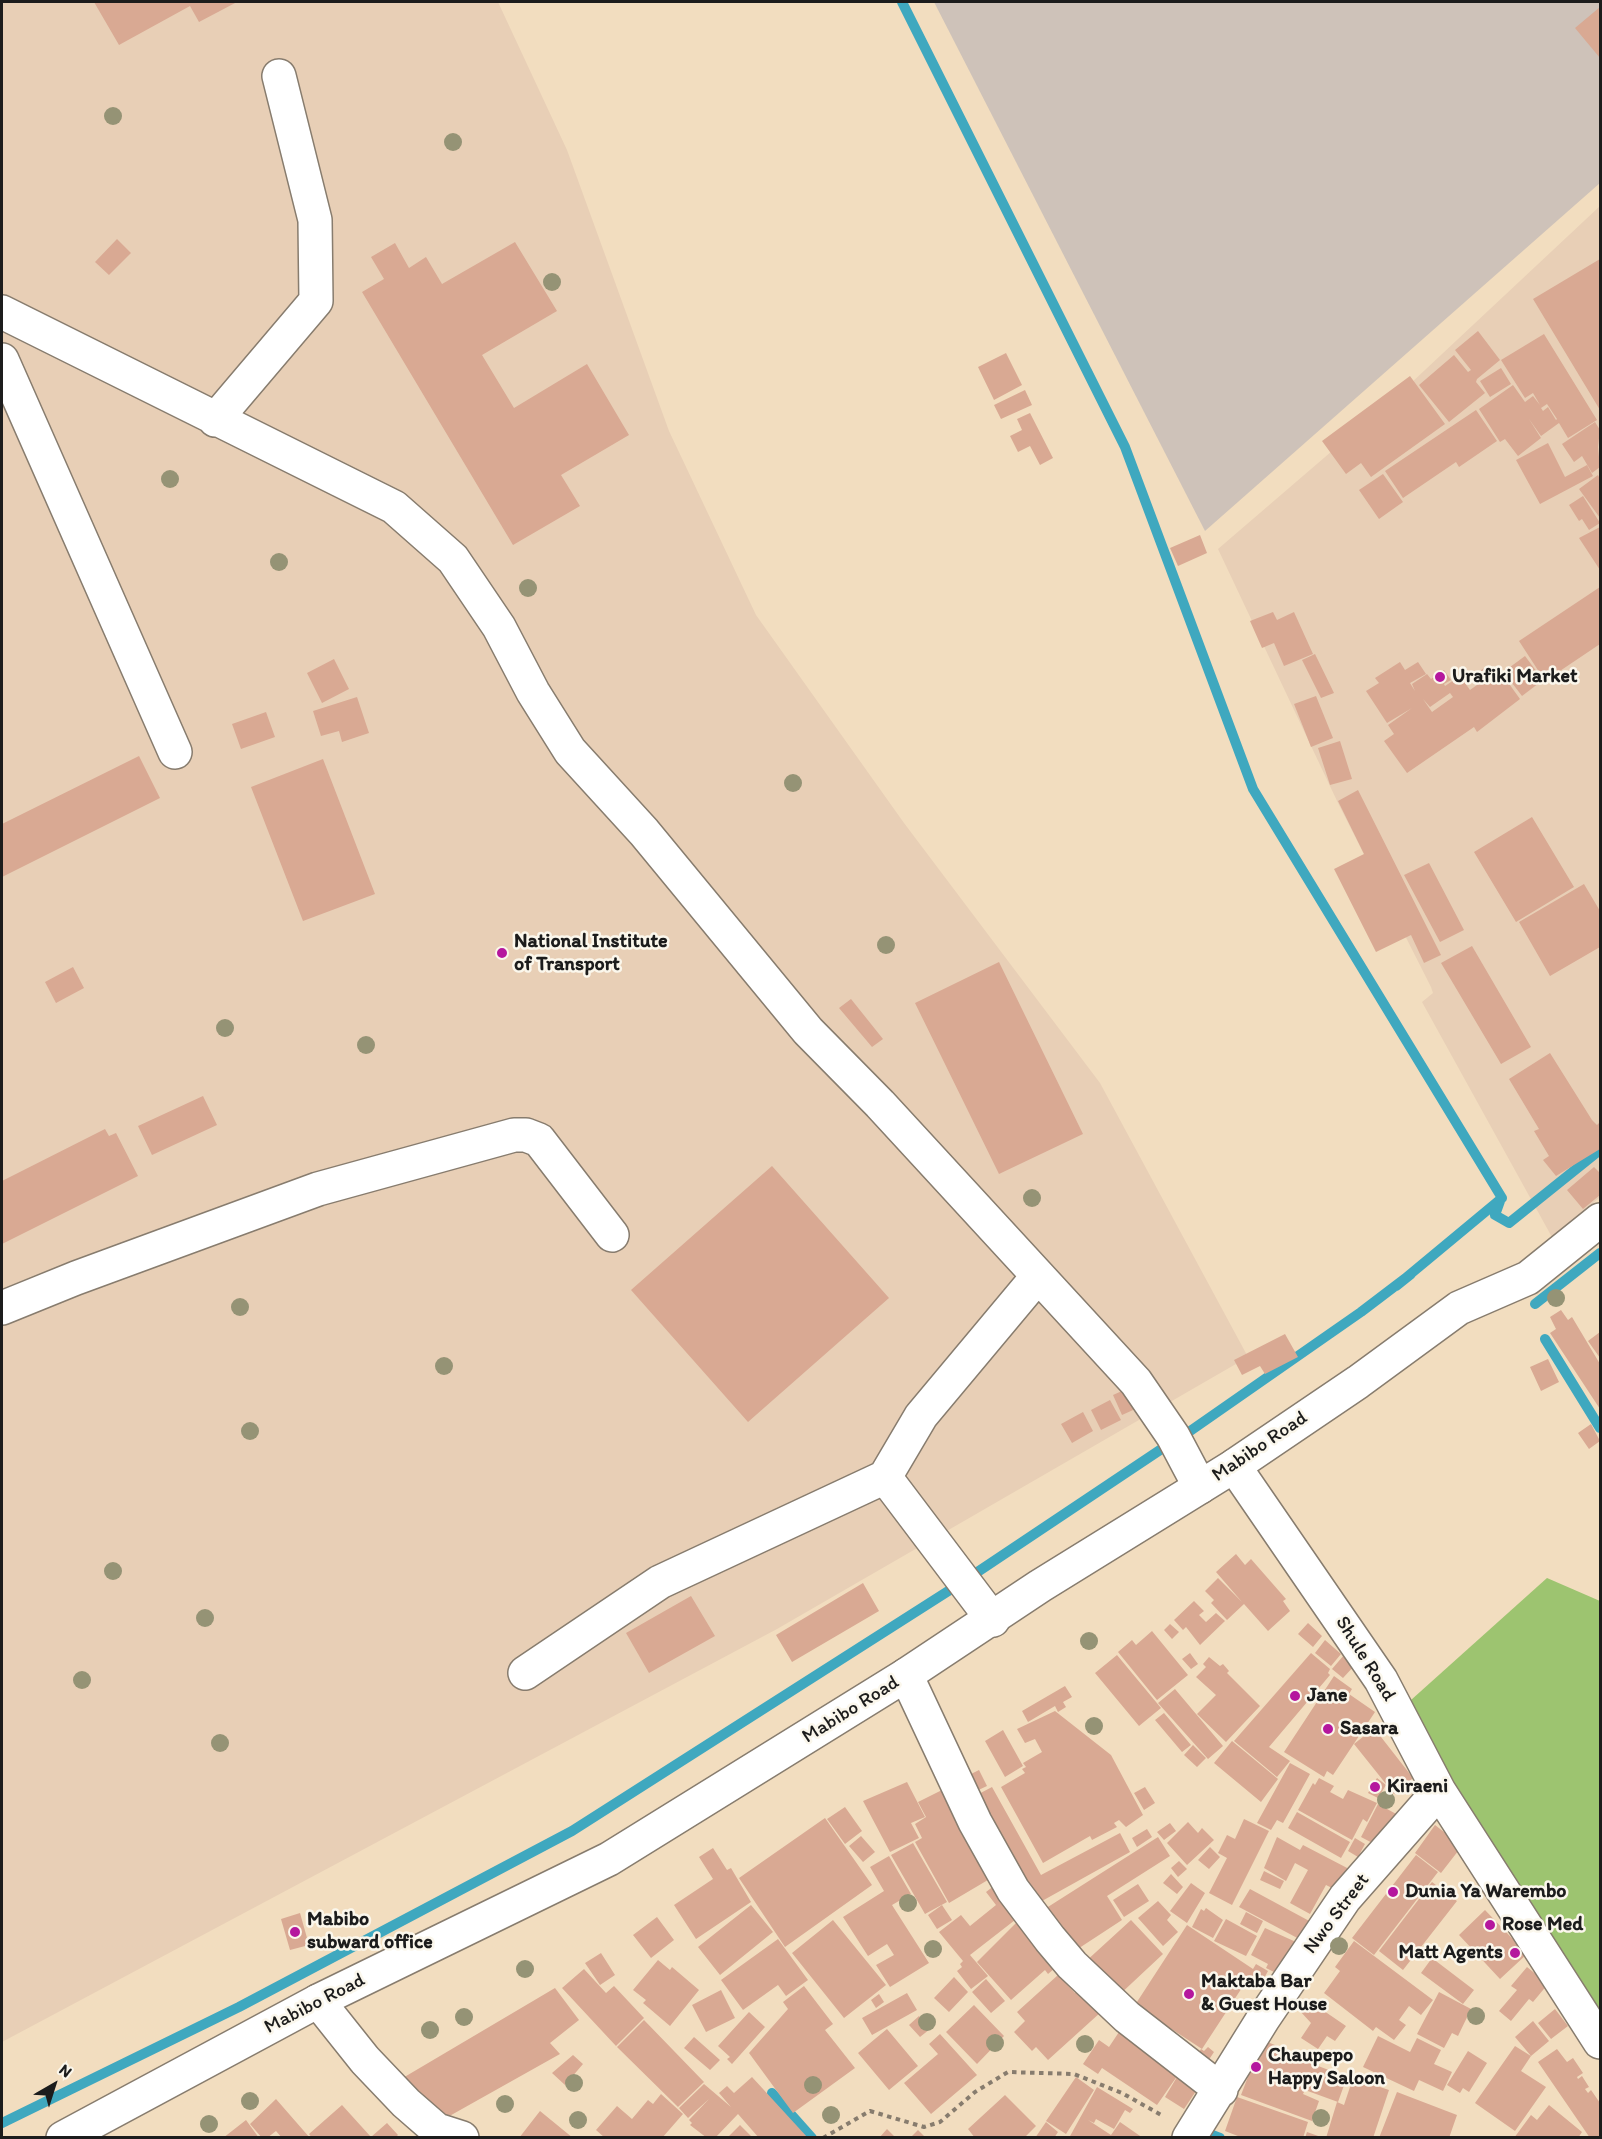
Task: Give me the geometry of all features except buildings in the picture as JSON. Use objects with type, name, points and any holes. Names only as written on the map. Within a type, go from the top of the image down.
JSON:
[{"type":"street","points":[[215,420],[316,301],[315,220],[279,76]]},
{"type":"street","points":[[2,312],[215,420],[394,507],[453,560],[499,627],[533,692],[570,751],[644,832],[808,1031],[880,1104],[1136,1382],[1173,1436],[1200,1487]]},
{"type":"street","points":[[2,360],[175,752]]},
{"type":"street","points":[[2,1308],[76,1278],[318,1190],[514,1135],[526,1135],[539,1140],[612,1235]]},
{"type":"street","name":"Mabibo Road","points":[[63,2138],[318,2001],[609,1859],[906,1675],[993,1620],[1040,1586],[1234,1466],[1358,1382],[1459,1308],[1528,1278],[1600,1220]]},
{"type":"street","points":[[525,1673],[660,1582],[885,1477],[921,1416],[1038,1276]]},
{"type":"street","name":"Shule Road","points":[[1234,1466],[1381,1680],[1439,1791],[1600,2042]]},
{"type":"street","points":[[885,1477],[993,1620]]},
{"type":"street","points":[[906,1675],[975,1822],[1013,1890],[1050,1939],[1072,1965],[1127,2017],[1221,2090]]},
{"type":"street","name":"Nwo Street","points":[[1190,2136],[1221,2090],[1263,2019],[1345,1898],[1439,1791]]},
{"type":"street","points":[[318,2001],[365,2060],[406,2103],[444,2135]]},
{"type":"path","points":[[823,2138],[870,2111],[924,2127],[940,2122],[975,2092],[1008,2072],[1057,2072],[1089,2079],[1122,2093],[1190,2136]]},
{"type":"shaded area","name":"National Institute of Transport","points":[[2,2],[498,2],[567,150],[669,431],[756,615],[904,823],[1100,1083],[1248,1357],[777,1629],[2,2042]]},
{"type":"shaded area","points":[[934,2],[1600,2],[1600,183],[1205,531]]},
{"type":"shaded area","name":"Urafiki Market","points":[[1600,206],[1600,1197],[1553,1239],[1422,1002],[1433,993],[1431,987],[1338,803],[1218,549],[1410,384]]},
{"type":"green space","points":[[1547,1578],[1600,1601],[1600,2062],[1411,1700]]},
{"type":"waterway","points":[[902,2],[1125,447],[1253,789],[1502,1198]]},
{"type":"waterway","points":[[1500,1201],[1495,1215],[1509,1223],[1600,1150]]},
{"type":"waterway","points":[[1183,1436],[1361,1312],[1411,1274],[1396,1286],[1502,1198]]},
{"type":"waterway","points":[[1535,1304],[1600,1253]]},
{"type":"waterway","points":[[1545,1339],[1600,1428]]},
{"type":"waterway","points":[[2,2123],[239,2007],[572,1831],[964,1581],[1163,1448]]},
{"type":"waterway","points":[[772,2093],[812,2138]]},
{"type":"waterway","points":[[1202,2138],[1207,2133],[1220,2138]]},
{"type":"place","name":"Urafiki Market","points":[[1440,677]]},
{"type":"place","name":"National Institute of Transport","points":[[502,953]]},
{"type":"place","name":"Jane","points":[[1295,1696]]},
{"type":"place","name":"Sasara","points":[[1328,1729]]},
{"type":"place","name":"Kiraeni","points":[[1375,1787]]},
{"type":"place","name":"Dunia Ya Warembo","points":[[1393,1892]]},
{"type":"place","name":"Rose Med","points":[[1490,1925]]},
{"type":"place","name":"Mabibo subward office","points":[[295,1932]]},
{"type":"place","name":"Matt Agents","points":[[1515,1953]]},
{"type":"place","name":"Maktaba Bar & Guest House","points":[[1189,1994]]},
{"type":"place","name":"Chaupepo Happy Saloon","points":[[1256,2067]]}]
